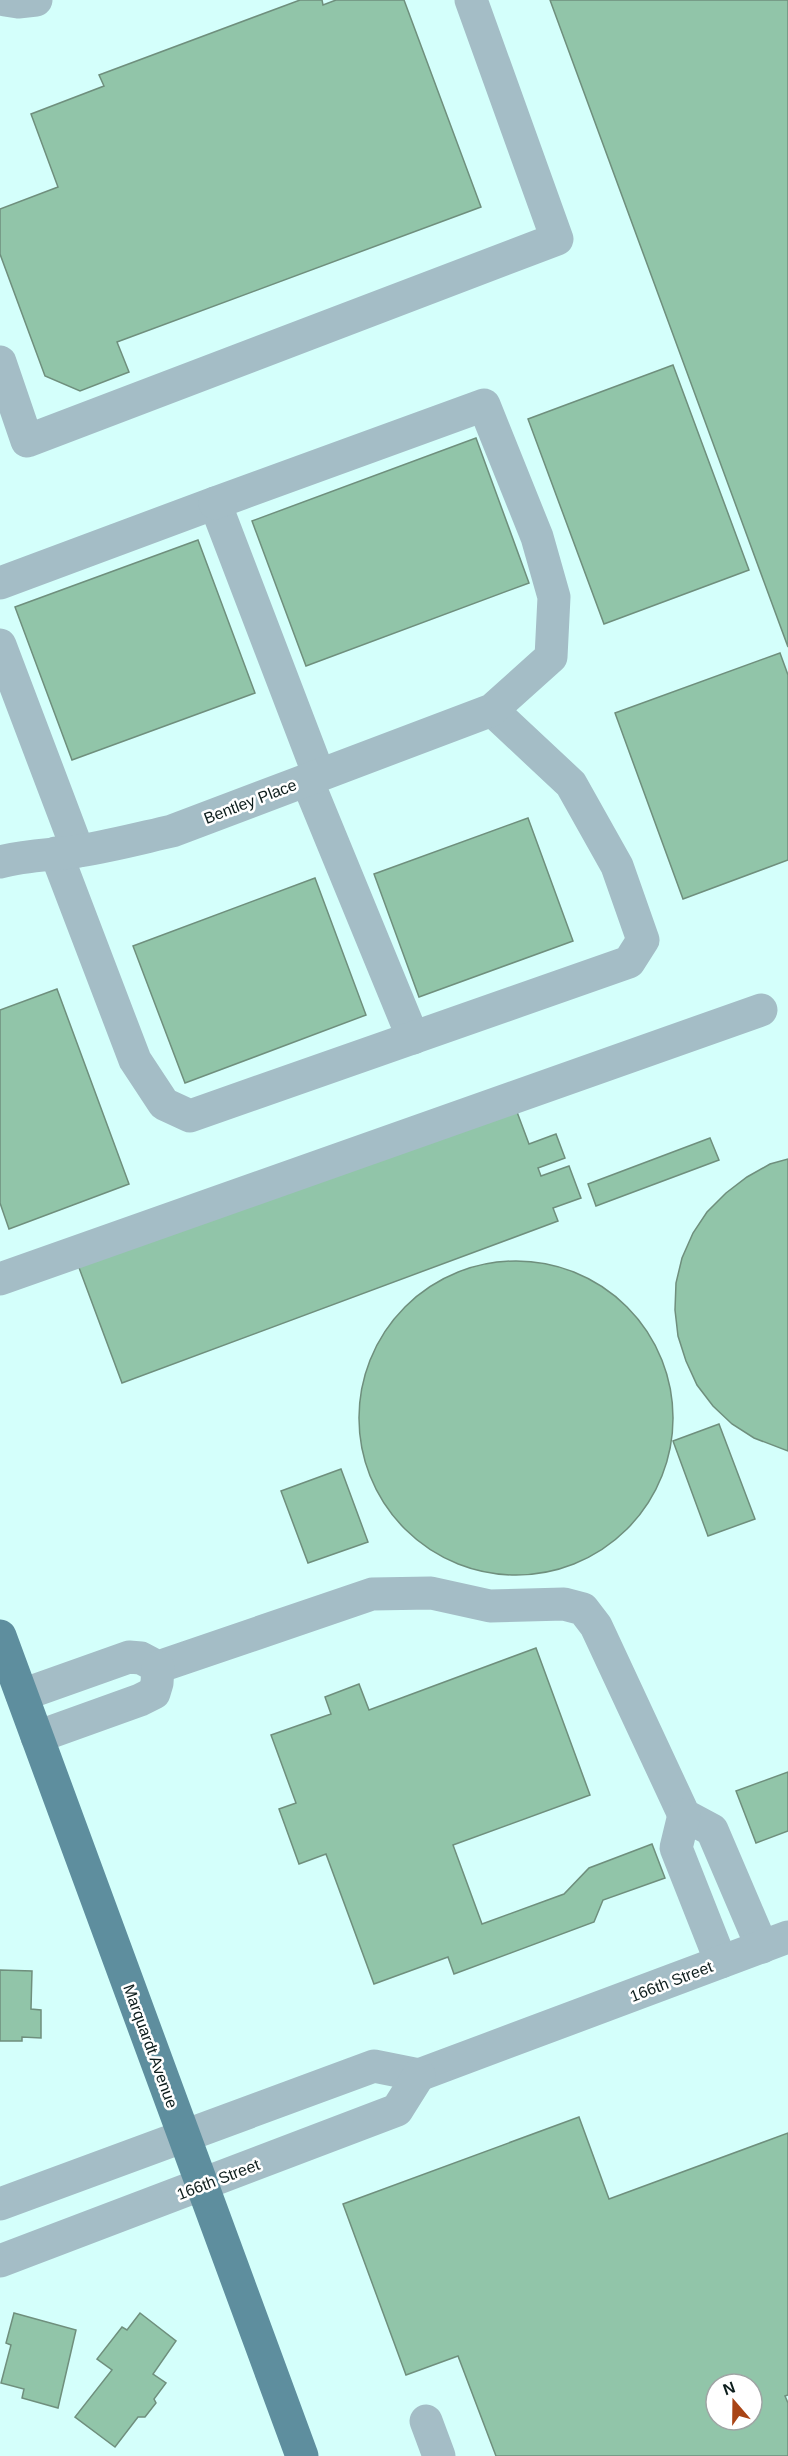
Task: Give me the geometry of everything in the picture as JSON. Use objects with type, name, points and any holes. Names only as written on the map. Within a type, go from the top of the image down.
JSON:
[{"type":"main road","name":"Marquardt Avenue","points":[[0,1636],[302,2456]]},
{"type":"street","points":[[5,0],[18,2],[36,0]]},
{"type":"street","points":[[0,362],[27,441],[557,239],[471,0]]},
{"type":"street","points":[[0,583],[484,405],[537,537],[554,597],[551,657],[492,710],[571,784],[617,866],[643,940],[629,962],[190,1116],[164,1104],[135,1060],[0,645]]},
{"type":"street","points":[[215,503],[313,777],[413,1038]]},
{"type":"street","name":"Bentley Place","points":[[0,862],[16,857],[124,843],[172,831],[492,710]]},
{"type":"street","points":[[0,1279],[761,1010]]},
{"type":"street","points":[[22,1695],[129,1657],[141,1658],[158,1667],[372,1594],[431,1593],[490,1606],[564,1604],[583,1609],[596,1626],[684,1815],[712,1830],[775,1942]]},
{"type":"street","points":[[37,1737],[154,1693],[158,1667]]},
{"type":"street","points":[[684,1815],[676,1848],[721,1962]]},
{"type":"street","name":"166th Street","points":[[0,2261],[397,2110],[419,2076],[775,1942]]},
{"type":"street","points":[[0,2204],[374,2066],[419,2076]]},
{"type":"street","points":[[426,2421],[439,2456]]},
{"type":"building","points":[[300,0],[322,0],[323,5],[336,0],[404,0],[481,207],[117,342],[129,372],[80,391],[45,376],[0,254],[0,209],[58,187],[31,114],[104,86],[99,75]]},
{"type":"building","points":[[550,0],[788,0],[788,647]]},
{"type":"building","points":[[673,365],[749,570],[604,624],[528,419]]},
{"type":"building","points":[[476,438],[529,583],[306,666],[252,521]]},
{"type":"building","points":[[198,540],[255,693],[72,760],[15,607]]},
{"type":"building","points":[[780,653],[788,675],[788,860],[683,899],[615,713]]},
{"type":"building","points":[[528,818],[573,941],[419,997],[374,874]]},
{"type":"building","points":[[315,878],[366,1015],[185,1083],[133,946]]},
{"type":"building","points":[[57,989],[129,1184],[9,1229],[0,1203],[0,1010]]},
{"type":"building","points":[[514,1104],[529,1144],[556,1134],[565,1158],[538,1168],[541,1176],[569,1166],[581,1198],[553,1208],[558,1221],[122,1383],[78,1265]]},
{"type":"building","points":[[710,1138],[719,1160],[596,1206],[588,1184]]},
{"type":"building","points":[[788,1159],[788,1451],[754,1438],[732,1424],[713,1406],[697,1385],[686,1361],[678,1336],[675,1310],[676,1283],[682,1258],[693,1233],[707,1212],[747,1177],[770,1164]]},
{"type":"building","points":[[516,1261],[547,1264],[576,1273],[603,1288],[627,1307],[646,1331],[661,1358],[670,1387],[673,1418],[670,1449],[661,1478],[646,1505],[627,1529],[603,1548],[576,1563],[547,1572],[516,1575],[485,1572],[456,1563],[429,1548],[405,1529],[386,1505],[371,1478],[362,1449],[359,1418],[362,1387],[371,1358],[386,1331],[405,1307],[429,1288],[456,1273],[485,1264]]},
{"type":"building","points":[[719,1424],[755,1519],[708,1536],[673,1441]]},
{"type":"building","points":[[341,1469],[368,1542],[308,1563],[281,1491]]},
{"type":"building","points":[[536,1648],[590,1795],[453,1845],[482,1924],[564,1894],[589,1868],[652,1844],[665,1878],[603,1900],[594,1922],[454,1974],[448,1957],[374,1984],[326,1854],[299,1864],[279,1809],[296,1803],[271,1735],[331,1714],[325,1697],[359,1684],[369,1710]]},
{"type":"building","points":[[788,1772],[788,1831],[756,1843],[736,1791]]},
{"type":"building","points":[[0,1970],[32,1971],[31,2009],[41,2010],[41,2038],[22,2037],[22,2041],[0,2041]]},
{"type":"building","points":[[579,2117],[609,2199],[788,2133],[788,2395],[785,2396],[788,2403],[788,2456],[496,2456],[458,2356],[406,2375],[343,2204]]},
{"type":"building","points":[[14,2313],[76,2330],[58,2408],[22,2398],[24,2389],[1,2383],[11,2345],[6,2343]]},
{"type":"building","points":[[140,2313],[176,2341],[153,2374],[166,2383],[154,2399],[156,2403],[145,2417],[138,2417],[115,2447],[75,2417],[112,2370],[97,2359],[122,2327],[127,2330]]}]
